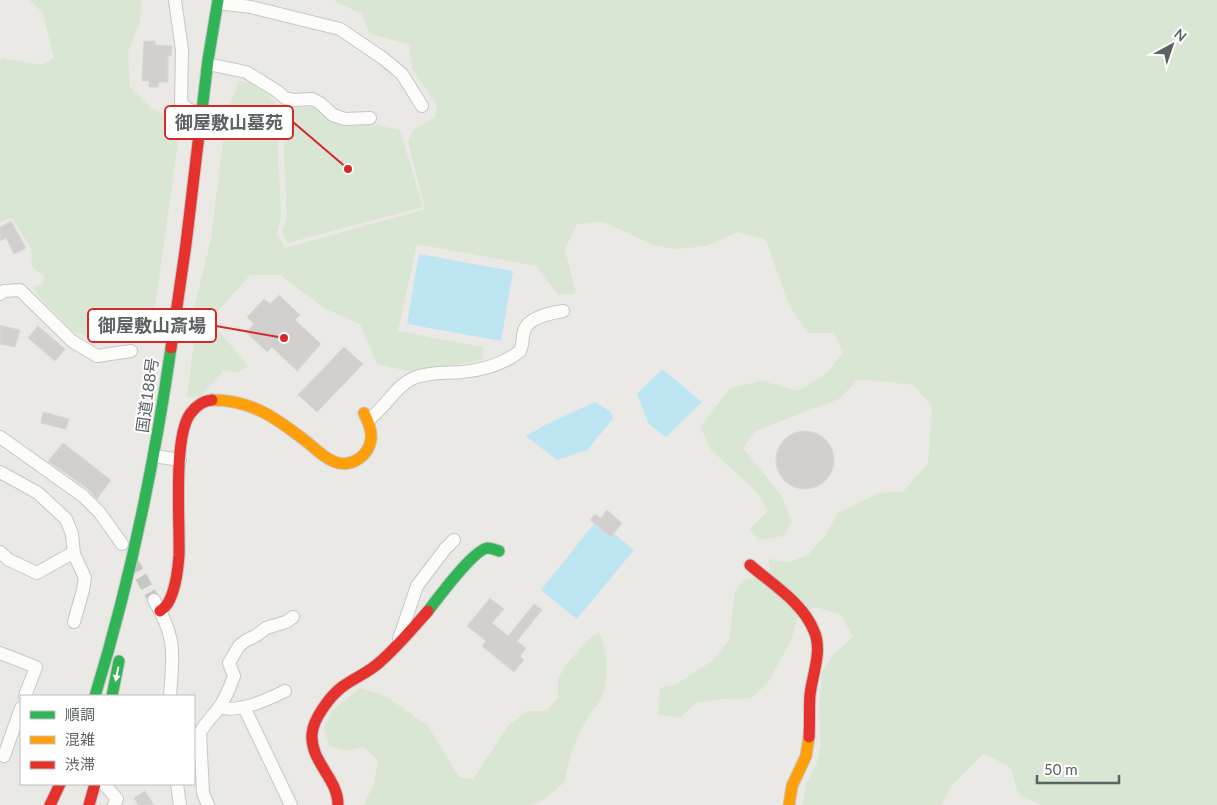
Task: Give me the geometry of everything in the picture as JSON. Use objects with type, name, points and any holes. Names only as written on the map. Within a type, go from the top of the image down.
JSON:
[{"type":"main road","name":"国道188号","points":[[95,695],[130,574],[154,456],[186,243],[201,114],[218,1]]},
{"type":"main road","points":[[157,606],[168,602],[171,595],[178,558],[182,432],[190,415],[197,406],[204,402],[236,401],[257,407],[274,417],[318,451],[336,462],[346,464],[357,461],[367,451],[371,439],[366,417]]},
{"type":"main road","points":[[338,805],[338,795],[333,783],[316,757],[312,735],[317,716],[340,688],[351,679],[366,672],[396,646],[428,611],[450,582],[480,551],[488,548],[499,551]]},
{"type":"main road","points":[[750,565],[804,613],[812,625],[817,640],[817,658],[811,682],[809,704],[808,747],[805,759],[792,784],[789,805]]},
{"type":"main road","points":[[112,695],[122,645],[130,574]]},
{"type":"main road","points":[[50,805],[60,785]]},
{"type":"main road","points":[[56,805],[64,785]]},
{"type":"main road","points":[[89,805],[95,785]]},
{"type":"street","points":[[175,0],[182,50],[181,102],[188,109],[201,114]]},
{"type":"street","points":[[218,1],[251,7],[340,29],[384,59],[402,74],[422,106]]},
{"type":"street","points":[[208,64],[246,72],[277,90],[286,98],[294,100],[312,99],[320,103],[333,115],[345,119],[370,118]]},
{"type":"street","points":[[0,294],[4,291],[20,290],[72,341],[98,356],[131,351]]},
{"type":"street","points":[[366,417],[377,414],[402,385],[416,377],[433,373],[465,372],[489,367],[512,358],[520,352],[524,330],[529,323],[563,311]]},
{"type":"street","points":[[0,437],[83,496],[100,513],[122,544]]},
{"type":"street","points":[[154,456],[180,460]]},
{"type":"street","points":[[0,472],[38,493],[66,519],[72,534],[74,554],[84,578],[83,590],[74,622]]},
{"type":"street","points":[[396,646],[417,586],[445,548],[454,540]]},
{"type":"street","points":[[0,552],[8,560],[37,573],[74,554]]},
{"type":"street","points":[[157,606],[170,634],[174,658],[170,695]]},
{"type":"street","points":[[208,805],[203,793],[200,733],[204,725],[220,707],[228,692],[234,676],[229,662],[245,640],[257,635],[266,628],[286,622],[293,616]]},
{"type":"street","points":[[0,653],[36,667],[25,695]]},
{"type":"street","points":[[220,707],[226,710],[244,706],[285,692]]},
{"type":"street","points":[[244,706],[291,805]]},
{"type":"street","points":[[4,746],[20,710]]},
{"type":"street","points":[[105,785],[117,798],[114,805]]},
{"type":"street","points":[[177,785],[180,805]]},
{"type":"green space","points":[[29,0],[142,0],[140,21],[128,52],[130,87],[152,109],[181,121],[152,329],[134,324],[116,323],[98,341],[72,330],[42,300],[33,288],[42,284],[45,277],[32,267],[31,248],[12,218],[0,222],[0,61],[2,58],[42,65],[54,58],[43,13]]},
{"type":"green space","points":[[333,0],[1217,0],[1217,805],[1041,805],[1018,794],[1011,768],[984,753],[952,785],[941,805],[802,805],[806,785],[816,765],[821,745],[819,711],[822,672],[833,655],[853,637],[841,615],[816,607],[798,616],[791,641],[767,684],[751,698],[723,699],[696,703],[679,718],[658,714],[660,688],[675,685],[712,661],[729,640],[735,591],[744,580],[758,577],[770,569],[768,559],[787,562],[807,556],[825,536],[838,513],[879,493],[903,492],[928,463],[932,407],[914,385],[858,379],[839,399],[755,431],[743,448],[781,495],[792,522],[783,536],[759,540],[749,530],[768,511],[757,492],[711,450],[700,427],[730,388],[762,381],[798,391],[827,373],[843,352],[834,333],[808,333],[789,305],[766,240],[738,232],[706,246],[678,249],[655,246],[604,222],[577,224],[565,249],[576,294],[558,295],[536,266],[417,244],[398,331],[483,347],[483,360],[411,372],[377,364],[360,324],[326,309],[280,275],[250,275],[210,320],[248,366],[239,372],[224,370],[202,396],[187,397],[194,343],[190,325],[211,239],[226,116],[239,81],[256,83],[276,103],[281,216],[277,233],[285,248],[425,209],[408,143],[412,131],[435,117],[437,105],[412,69],[409,44],[370,34],[362,14]]},
{"type":"green space","points":[[282,106],[315,107],[326,118],[350,126],[371,124],[400,130],[423,207],[287,243],[282,231],[287,218]]},
{"type":"green space","points":[[599,632],[607,667],[603,694],[578,736],[570,758],[565,782],[543,800],[530,805],[363,805],[374,784],[378,760],[363,747],[345,751],[329,746],[324,728],[332,711],[360,688],[384,695],[428,726],[459,777],[473,779],[508,726],[527,711],[547,711],[558,697],[558,678],[570,660],[590,638]]},
{"type":"water","points":[[419,254],[513,271],[501,341],[407,324]]},
{"type":"water","points":[[662,369],[702,402],[666,437],[649,424],[637,394]]},
{"type":"water","points":[[595,402],[611,412],[613,419],[587,450],[557,460],[526,436],[549,423]]},
{"type":"water","points":[[597,520],[634,550],[577,619],[541,590]]},
{"type":"building","points":[[144,41],[155,41],[155,45],[172,46],[171,56],[168,56],[168,82],[159,82],[158,87],[149,87],[149,81],[142,81]]},
{"type":"building","points":[[11,221],[26,248],[14,254],[6,238],[0,241],[0,227]]},
{"type":"building","points":[[279,295],[300,315],[295,320],[321,344],[297,371],[272,347],[267,352],[246,332],[254,324],[247,317],[264,299],[270,304]]},
{"type":"building","points":[[0,325],[20,330],[15,347],[0,344]]},
{"type":"building","points":[[38,326],[65,349],[55,361],[28,338]]},
{"type":"building","points":[[344,347],[363,364],[317,412],[298,395]]},
{"type":"building","points":[[43,412],[69,419],[66,429],[41,423]]},
{"type":"building","points":[[805,431],[816,433],[829,444],[834,460],[832,471],[821,484],[805,489],[794,487],[781,476],[776,460],[778,449],[789,436]]},
{"type":"building","points":[[63,443],[111,480],[97,499],[88,489],[48,461]]},
{"type":"building","points":[[607,510],[622,523],[611,537],[590,520],[595,514],[601,518]]},
{"type":"building","points":[[490,598],[504,609],[492,623],[508,636],[534,604],[542,610],[517,641],[526,648],[520,656],[524,660],[514,672],[482,646],[486,641],[467,626]]},
{"type":"building","points":[[145,791],[154,805],[138,805],[134,798]]},
{"type":"tunnel","points":[[132,561],[154,600]]},
{"type":"traffic: fast","points":[[198,143],[208,60],[218,0]]},
{"type":"traffic: fast","points":[[95,695],[108,653],[140,524],[171,348]]},
{"type":"traffic: fast","points":[[428,611],[456,575],[474,556],[488,548],[499,551]]},
{"type":"traffic: fast","points":[[112,695],[119,661]]},
{"type":"traffic: slow","points":[[212,400],[239,403],[263,412],[285,425],[327,458],[341,463],[353,462],[358,459],[367,451],[370,445],[371,432],[364,413]]},
{"type":"traffic: slow","points":[[789,805],[792,786],[806,756],[809,737]]},
{"type":"traffic: jam","points":[[171,348],[198,143]]},
{"type":"traffic: jam","points":[[160,611],[171,598],[177,573],[179,555],[178,481],[181,442],[190,414],[202,403],[212,400]]},
{"type":"traffic: jam","points":[[750,565],[795,603],[814,631],[817,655],[810,695],[809,737]]},
{"type":"traffic: jam","points":[[338,805],[334,786],[315,753],[312,734],[315,722],[327,702],[337,691],[377,665],[428,611]]},
{"type":"traffic: jam","points":[[50,805],[60,785]]},
{"type":"traffic: jam","points":[[89,805],[95,785]]},
{"type":"place","name":"御屋敷山墓苑","points":[[348,169]]},
{"type":"place","name":"御屋敷山斎場","points":[[284,338]]}]
